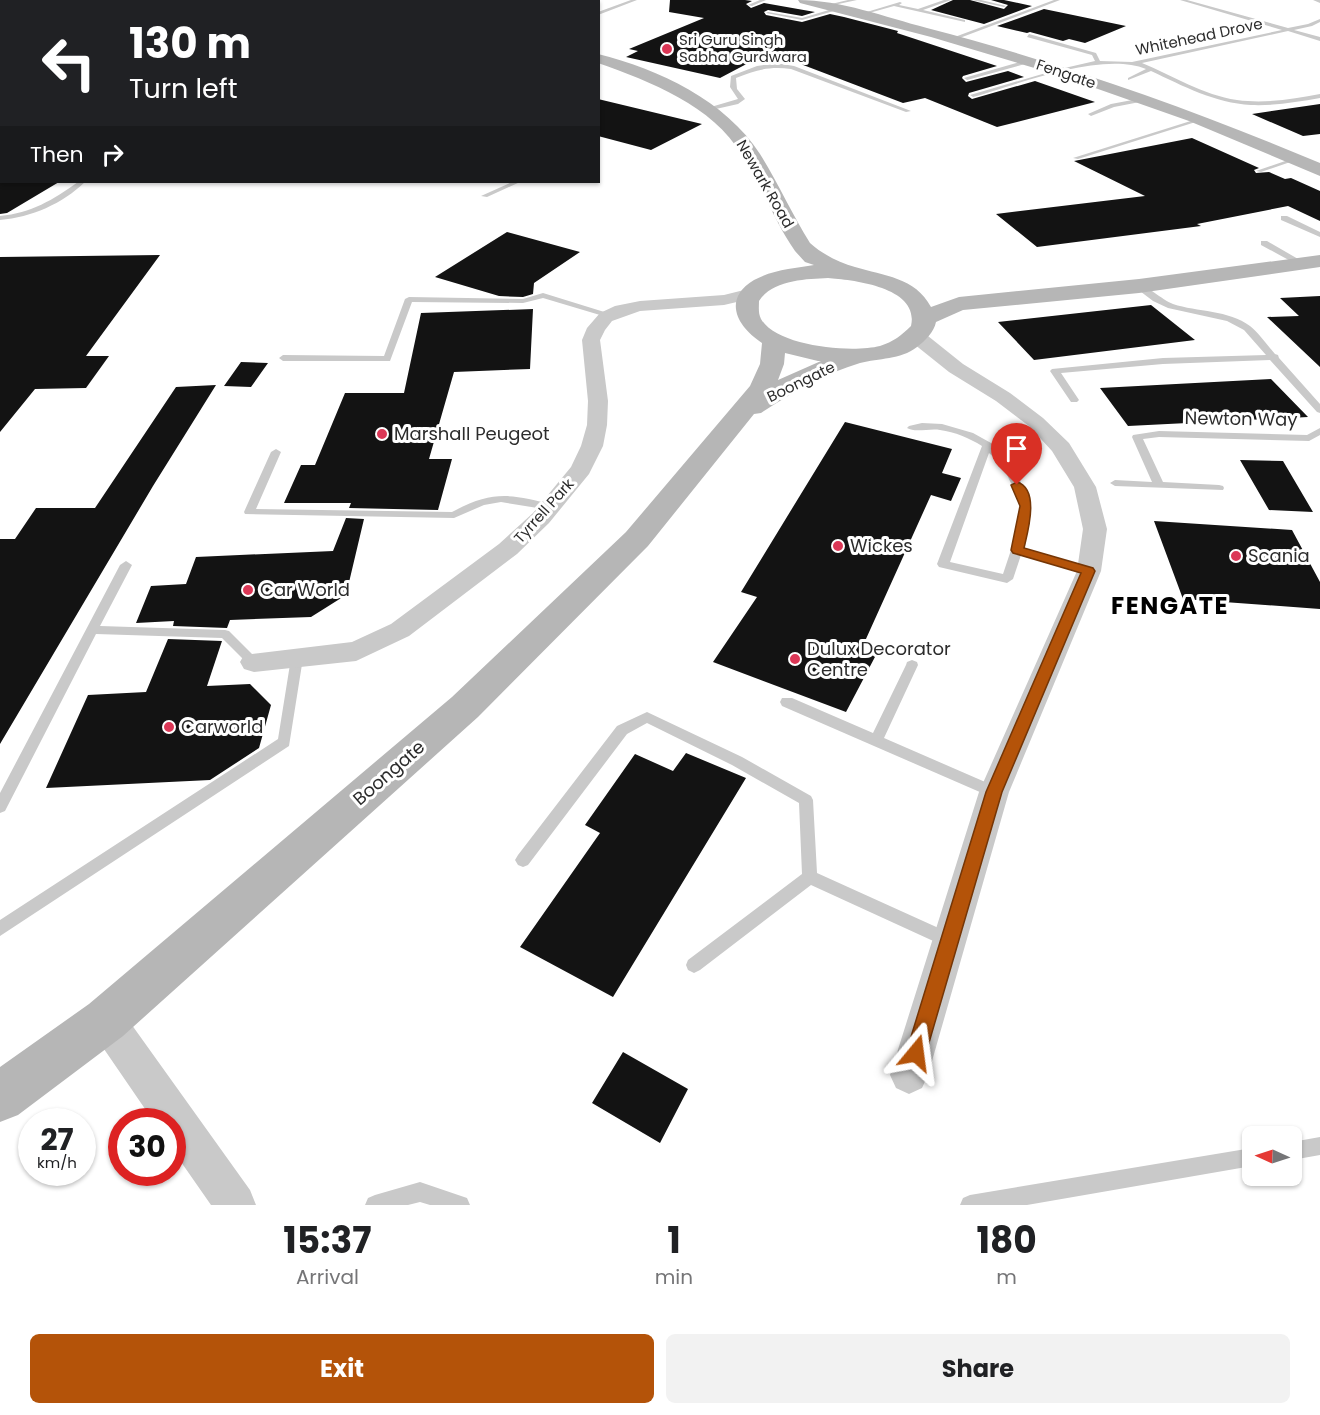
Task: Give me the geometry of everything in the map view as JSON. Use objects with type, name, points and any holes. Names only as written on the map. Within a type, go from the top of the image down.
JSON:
[{"type":"street","name":"Fengate","points":[[804,0],[833,7],[859,7],[1030,61],[1199,120],[1320,170]]},
{"type":"street","name":"Newark Road","points":[[600,59],[666,85],[708,109],[736,134],[750,153],[802,247],[822,261],[852,273]]},
{"type":"street","name":"Newark Road","points":[[782,276],[794,267],[801,257],[802,247]]},
{"type":"street","points":[[610,315],[640,306],[724,300],[753,293],[782,276],[804,272],[852,273],[959,304],[1139,286],[1311,262]]},
{"type":"street","points":[[897,286],[921,306],[921,327],[956,368]]},
{"type":"street","points":[[753,293],[746,306],[749,320],[759,331],[774,341],[815,354],[861,356],[893,349],[921,327],[959,304]]},
{"type":"street","points":[[691,304],[749,320]]},
{"type":"street","name":"Tyrrell Park","points":[[254,663],[356,651],[400,630],[508,549],[550,507],[580,469],[592,446],[597,425],[598,401],[591,340],[596,328],[610,315]]},
{"type":"street","name":"Boongate","points":[[0,1097],[106,1020],[465,707],[637,539],[762,388],[769,371],[774,341]]},
{"type":"street","points":[[893,349],[956,368],[1004,397],[1028,416],[1061,448],[1085,487],[1095,529],[1089,571],[994,792],[909,1075]]},
{"type":"street","name":"Boongate","points":[[743,413],[778,389],[818,370],[861,356]]},
{"type":"street","points":[[106,1020],[235,1205]]},
{"type":"lane","points":[[600,13],[635,0]]},
{"type":"lane","points":[[750,5],[764,0]]},
{"type":"lane","points":[[859,7],[895,4],[910,0]]},
{"type":"lane","points":[[917,10],[949,0]]},
{"type":"lane","points":[[975,0],[1004,6]]},
{"type":"lane","points":[[955,38],[1058,0]]},
{"type":"lane","points":[[1182,0],[1283,31],[1320,39]]},
{"type":"lane","points":[[1315,0],[1320,2]]},
{"type":"lane","points":[[895,4],[963,21]]},
{"type":"lane","points":[[768,13],[802,19],[833,7]]},
{"type":"lane","name":"Whitehead Drove","points":[[973,95],[1098,62],[1136,63],[1310,25],[1320,20]]},
{"type":"lane","points":[[1310,25],[1320,27]]},
{"type":"lane","points":[[1029,36],[1094,54],[1098,62]]},
{"type":"lane","points":[[967,78],[1030,61]]},
{"type":"lane","points":[[1136,63],[1205,92],[1248,103],[1278,103],[1320,96]]},
{"type":"lane","points":[[708,109],[736,103],[742,99],[735,92],[732,84],[733,77],[759,67],[776,65],[807,71],[908,111]]},
{"type":"lane","points":[[1130,79],[1151,69]]},
{"type":"lane","points":[[1091,114],[1113,105],[1143,100]]},
{"type":"lane","points":[[1076,158],[1199,120]]},
{"type":"lane","points":[[1259,171],[1296,159]]},
{"type":"lane","points":[[0,218],[35,213],[48,207],[81,183]]},
{"type":"lane","points":[[485,196],[515,183]]},
{"type":"lane","points":[[1284,218],[1320,235]]},
{"type":"lane","points":[[1264,243],[1311,262]]},
{"type":"lane","name":"Newton Way","points":[[1139,286],[1156,299],[1171,306],[1230,319],[1247,328],[1320,410]]},
{"type":"lane","points":[[283,358],[387,359],[409,299],[523,301],[543,295],[610,315]]},
{"type":"lane","points":[[1074,400],[1055,371],[1163,361],[1275,357]]},
{"type":"lane","points":[[912,428],[929,424],[968,432],[987,446],[1008,465],[1026,506],[1008,579],[943,564],[987,446]]},
{"type":"lane","name":"Newton Way","points":[[1159,485],[1137,437],[1159,434],[1309,438],[1320,431]]},
{"type":"lane","points":[[276,452],[249,512],[454,515],[477,502],[500,496],[550,507]]},
{"type":"lane","points":[[1115,483],[1219,488]]},
{"type":"lane","points":[[1017,550],[1089,571]]},
{"type":"lane","points":[[0,807],[126,565]]},
{"type":"lane","points":[[93,630],[225,634],[254,663]]},
{"type":"lane","points":[[0,928],[284,742],[297,657]]},
{"type":"lane","points":[[876,741],[912,665]]},
{"type":"lane","points":[[787,702],[994,792]]},
{"type":"lane","points":[[523,861],[622,730],[647,717],[736,760],[806,800],[810,877]]},
{"type":"lane","points":[[810,877],[949,941]]},
{"type":"lane","points":[[694,965],[810,877]]},
{"type":"lane","points":[[1302,1149],[1320,1146]]},
{"type":"lane","points":[[970,1205],[1242,1159]]},
{"type":"lane","points":[[375,1205],[420,1192],[460,1205]]},
{"type":"building","points":[[670,0],[745,0],[752,1],[746,4],[751,8],[764,3],[815,12],[802,16],[768,10],[764,12],[766,15],[802,22],[830,14],[844,17],[898,31],[897,33],[997,66],[963,76],[966,82],[1008,71],[1024,77],[969,93],[968,96],[972,99],[1035,81],[1095,102],[997,127],[925,98],[903,103],[769,52],[720,78],[626,57],[638,51],[629,49],[704,18],[669,12]]},
{"type":"building","points":[[953,0],[970,0],[1004,9],[1008,5],[991,0],[1004,0],[1032,6],[984,24],[931,10]]},
{"type":"building","points":[[1044,9],[1126,26],[1085,43],[1069,39],[1063,41],[997,26]]},
{"type":"building","points":[[600,99],[702,124],[651,150],[600,137]]},
{"type":"building","points":[[1320,104],[1320,134],[1303,136],[1252,114]]},
{"type":"building","points":[[1192,138],[1259,168],[1254,170],[1256,173],[1269,172],[1285,179],[1291,178],[1320,191],[1320,221],[1288,206],[1197,224],[1201,226],[1037,247],[996,214],[1145,196],[1074,161]]},
{"type":"building","points":[[0,183],[57,183],[7,213],[0,214]]},
{"type":"building","points":[[507,232],[580,252],[534,283],[533,294],[523,297],[499,296],[435,277]]},
{"type":"building","points":[[160,255],[86,356],[109,356],[86,388],[35,389],[0,432],[0,257]]},
{"type":"building","points":[[1320,296],[1320,367],[1267,317],[1299,316],[1280,298]]},
{"type":"building","points":[[1151,305],[1195,340],[1034,360],[998,322]]},
{"type":"building","name":"Marshall Peugeot","points":[[533,309],[530,369],[454,372],[429,459],[452,459],[438,510],[349,508],[351,503],[284,503],[301,465],[315,465],[345,393],[404,393],[421,313]]},
{"type":"building","points":[[241,362],[268,363],[251,387],[224,386]]},
{"type":"building","points":[[1271,379],[1308,417],[1128,426],[1100,388]]},
{"type":"building","points":[[216,385],[153,486],[0,744],[0,539],[15,539],[36,508],[95,508],[176,387]]},
{"type":"building","name":"Wickes","points":[[845,422],[952,449],[942,473],[961,478],[951,501],[931,495],[861,650],[876,655],[846,712],[713,662],[757,597],[741,592]]},
{"type":"building","points":[[1240,460],[1283,461],[1313,512],[1269,510]]},
{"type":"building","name":"Car World","points":[[346,518],[364,519],[346,595],[311,617],[230,620],[227,628],[173,626],[174,621],[136,623],[151,586],[186,584],[196,557],[333,551]]},
{"type":"building","name":"Scania","points":[[1154,521],[1292,530],[1320,582],[1320,609],[1183,599]]},
{"type":"building","name":"Carworld","points":[[168,639],[222,641],[207,686],[250,684],[271,705],[259,748],[210,780],[46,788],[88,695],[146,692]]},
{"type":"building","points":[[686,753],[746,778],[613,997],[520,947],[600,833],[585,825],[635,754],[673,771]]},
{"type":"building","points":[[623,1052],[688,1089],[660,1143],[592,1103]]},
{"type":"place","name":"Sri Guru Singh Sabha Gurdwara","points":[[667,49]]},
{"type":"place","name":"Marshall Peugeot","points":[[382,434]]},
{"type":"place","name":"Wickes","points":[[838,546]]},
{"type":"place","name":"Scania","points":[[1236,556]]},
{"type":"place","name":"Car World","points":[[248,590]]},
{"type":"place","name":"Dulux Decorator Centre","points":[[795,659]]},
{"type":"place","name":"Carworld","points":[[169,727]]},
{"type":"district","name":"FENGATE","points":[[1170,606]]},
{"type":"route","points":[[916,1053],[994,792],[1089,571],[1017,550],[1026,506],[1017,485]]}]
